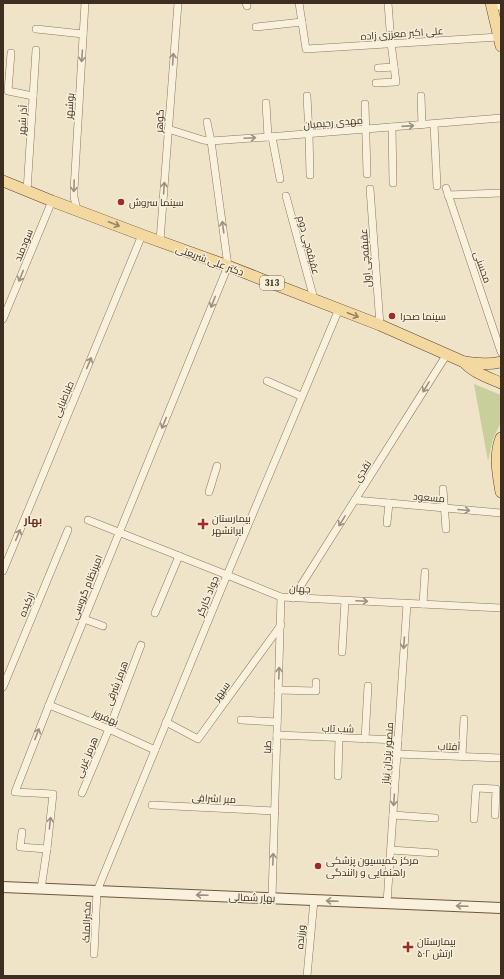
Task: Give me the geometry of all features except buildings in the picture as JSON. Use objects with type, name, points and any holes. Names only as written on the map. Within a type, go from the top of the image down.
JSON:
[{"type":"main road","points":[[494,5],[500,41]]},
{"type":"main road","name":"دکتر علی شریعتی","points":[[3,181],[380,325],[464,362],[478,374],[501,383]]},
{"type":"main road","points":[[464,362],[472,364],[501,362]]},
{"type":"main road","points":[[501,438],[497,453],[501,492]]},
{"type":"main road","name":"بهار شمالی","points":[[3,887],[501,908]]},
{"type":"street","name":"بوشهر","points":[[78,210],[74,197],[74,190],[85,3]]},
{"type":"street","name":"گوهر","points":[[160,241],[178,3]]},
{"type":"street","points":[[256,26],[302,22],[299,3]]},
{"type":"street","points":[[376,83],[396,82],[388,3]]},
{"type":"street","name":"علی اکبر معززی زاده","points":[[302,22],[306,49],[391,43],[500,41]]},
{"type":"street","points":[[36,29],[83,34]]},
{"type":"street","name":"آذر شهر","points":[[27,191],[36,50]]},
{"type":"street","points":[[11,53],[8,91],[33,96]]},
{"type":"street","points":[[378,68],[394,67]]},
{"type":"street","points":[[307,96],[310,175]]},
{"type":"street","points":[[421,96],[422,125]]},
{"type":"street","points":[[266,102],[270,137],[280,178]]},
{"type":"street","points":[[365,104],[367,174]]},
{"type":"street","name":"مهدی رحیمیان","points":[[168,129],[211,141],[501,118]]},
{"type":"street","points":[[206,122],[211,141],[228,266]]},
{"type":"street","points":[[434,124],[436,186]]},
{"type":"street","points":[[392,127],[393,184]]},
{"type":"street","name":"عقیقه‌چی اول","points":[[370,189],[380,325]]},
{"type":"street","name":"محسنی","points":[[501,193],[447,192],[501,352]]},
{"type":"street","name":"عقیقه‌چی دوم","points":[[286,196],[314,299]]},
{"type":"street","name":"سودمند","points":[[3,319],[52,201]]},
{"type":"street","name":"طباطبایی","points":[[3,571],[6,554],[142,235]]},
{"type":"street","name":"امیرنظام گروسی","points":[[41,889],[53,794],[15,792],[49,704],[228,266]]},
{"type":"street","name":"جواد کارگر","points":[[97,891],[227,574],[339,309]]},
{"type":"street","name":"نقدی","points":[[294,598],[447,354]]},
{"type":"street","points":[[267,381],[302,396]]},
{"type":"street","points":[[208,492],[217,466]]},
{"type":"street","points":[[443,489],[446,528]]},
{"type":"street","name":"مسعود","points":[[355,500],[501,513]]},
{"type":"street","points":[[388,523],[389,503]]},
{"type":"street","name":"جهان","points":[[88,520],[227,574],[281,597],[501,608]]},
{"type":"street","name":"ارکیده","points":[[3,687],[68,530]]},
{"type":"street","points":[[155,613],[179,556]]},
{"type":"street","points":[[422,604],[425,572]]},
{"type":"street","name":"طبا","points":[[272,898],[281,597]]},
{"type":"street","points":[[342,652],[345,600]]},
{"type":"street","name":"منصور یزدان نیاز","points":[[387,903],[407,604]]},
{"type":"street","points":[[84,619],[103,626]]},
{"type":"street","name":"سپهر","points":[[166,722],[198,739],[280,625]]},
{"type":"street","name":"هرمز شرقی","points":[[109,729],[141,645]]},
{"type":"street","points":[[278,690],[316,691],[316,682]]},
{"type":"street","points":[[365,739],[368,686]]},
{"type":"street","name":"بهفروز","points":[[49,704],[155,750]]},
{"type":"street","points":[[462,756],[464,719]]},
{"type":"street","points":[[241,720],[277,722]]},
{"type":"street","name":"هرمز غربی","points":[[82,792],[109,729]]},
{"type":"street","name":"شب تاب","points":[[277,736],[398,740]]},
{"type":"street","points":[[338,776],[339,738]]},
{"type":"street","name":"آفتاب","points":[[397,754],[501,758]]},
{"type":"street","points":[[474,819],[476,788],[496,789],[495,815]]},
{"type":"street","name":"میر اشراقی","points":[[152,805],[275,811]]},
{"type":"street","points":[[393,815],[435,818]]},
{"type":"street","points":[[22,832],[20,847],[47,849]]},
{"type":"street","points":[[391,850],[435,853]]},
{"type":"street","name":"مخبرالملک","points":[[94,954],[97,891]]},
{"type":"street","name":"ورزنده","points":[[307,976],[314,900]]},
{"type":"green space","points":[[474,384],[501,395],[501,422],[493,439],[488,461]]},
{"type":"place","name":"سینما سروش","points":[[121,202]]},
{"type":"place","name":"سینما صحرا","points":[[392,316]]},
{"type":"place","name":"بیمارستان ایرانشهر","points":[[203,524]]},
{"type":"place","name":"مرکز کمیسیون پزشکی راهنمایی و رانندگی","points":[[318,866]]},
{"type":"place","name":"بیمارستان ۵۰۲ ارتش","points":[[408,947]]},
{"type":"district","name":"بهار","points":[[33,520]]}]
